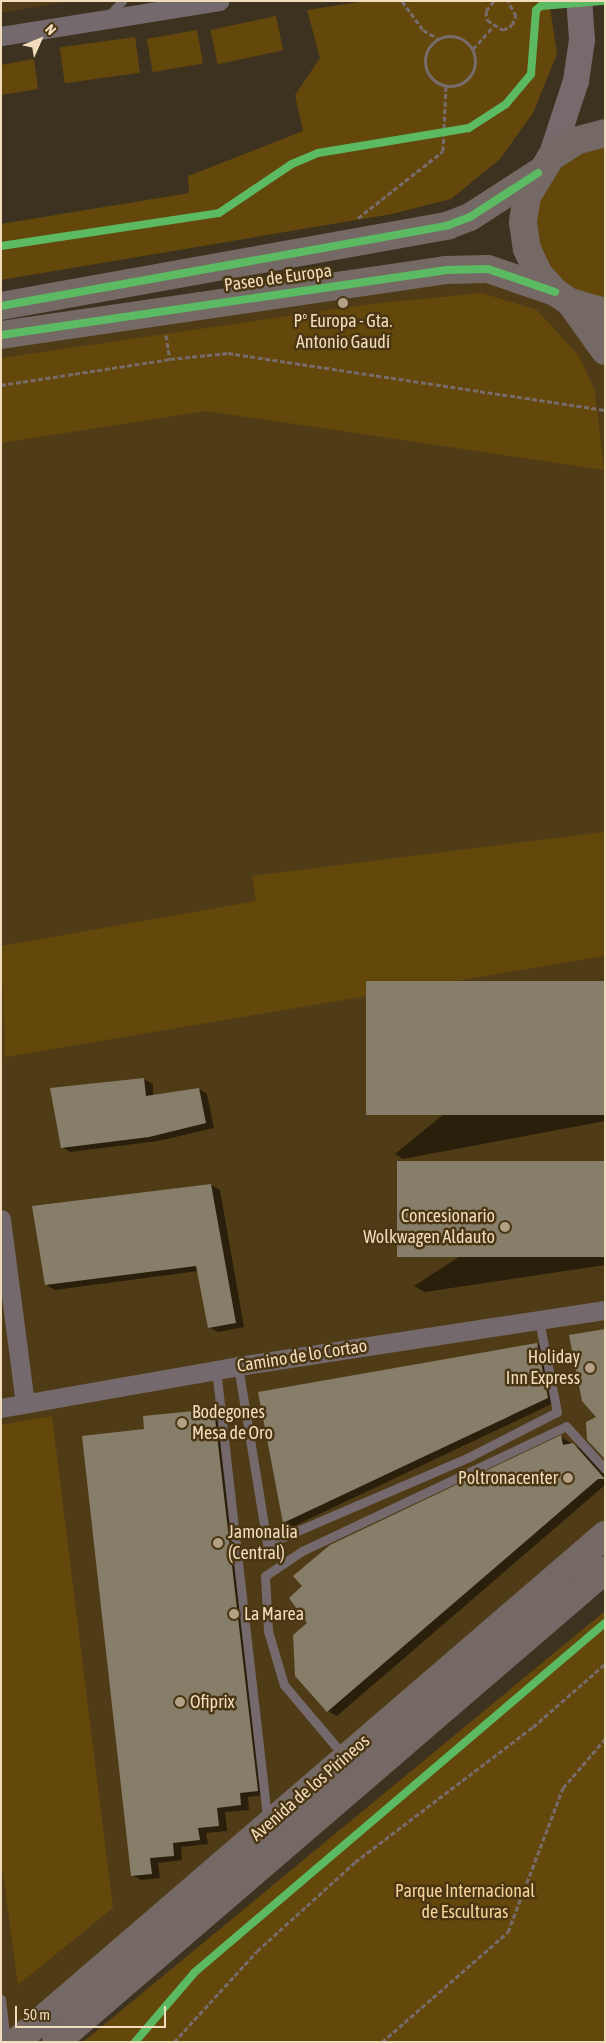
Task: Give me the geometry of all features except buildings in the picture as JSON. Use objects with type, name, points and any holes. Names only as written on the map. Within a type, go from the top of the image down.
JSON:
[{"type":"main road","points":[[579,1],[582,40],[576,81],[545,165],[527,196],[526,240],[538,273],[562,297],[605,351]]},
{"type":"main road","name":"Paseo de Europa","points":[[1,306],[449,225],[470,217],[576,141],[605,133]]},
{"type":"main road","name":"Paseo de Europa","points":[[1,335],[161,309],[445,270],[488,269],[605,312]]},
{"type":"main road","name":"Avenida de los Pirineos","points":[[16,2042],[605,1535]]},
{"type":"main road","name":"Avenida de los Pirineos","points":[[56,2042],[605,1570]]},
{"type":"street","points":[[1,36],[213,2]]},
{"type":"street","points":[[1,1219],[25,1403]]},
{"type":"street","name":"Camino de lo Cortao","points":[[1,1408],[216,1369],[605,1310]]},
{"type":"lane","points":[[104,20],[122,1]]},
{"type":"lane","points":[[238,1366],[267,1544],[467,1458],[557,1412],[539,1320]]},
{"type":"lane","points":[[216,1369],[268,1824]]},
{"type":"lane","points":[[345,1757],[284,1685],[268,1631],[265,1576],[311,1547],[566,1426],[605,1470]]},
{"type":"lane","points":[[1,1999],[6,2042]]},
{"type":"path","points":[[402,1],[423,30],[437,38],[457,36],[473,49],[476,60],[471,76],[462,83],[446,86],[431,78],[424,62],[429,46],[437,38]]},
{"type":"path","points":[[494,1],[486,15],[493,27],[503,30],[512,25],[516,16],[509,2]]},
{"type":"path","points":[[473,49],[493,27]]},
{"type":"path","points":[[354,222],[397,184],[443,151],[450,132],[446,86]]},
{"type":"path","points":[[437,134],[450,132]]},
{"type":"path","points":[[161,309],[170,360]]},
{"type":"path","points":[[1,385],[228,353],[605,410]]},
{"type":"path","points":[[174,2042],[257,1951],[356,1862],[533,1727],[605,1664]]},
{"type":"path","points":[[382,2042],[508,1932],[563,1788],[605,1739]]},
{"type":"shaded area","points":[[1,1],[73,1],[1,13]]},
{"type":"shaded area","points":[[445,270],[555,292],[605,351],[605,1535],[16,2042],[1,2042],[1,335]]},
{"type":"green space","points":[[366,1],[549,1],[557,54],[533,113],[500,159],[451,199],[392,214],[1,280],[1,224],[189,193],[188,176],[303,131],[295,95],[320,58],[307,10]]},
{"type":"green space","points":[[276,16],[283,50],[218,64],[210,30]]},
{"type":"green space","points":[[197,30],[203,63],[153,72],[147,39]]},
{"type":"green space","points":[[135,37],[140,73],[65,83],[60,48]]},
{"type":"green space","points":[[34,59],[38,89],[1,95],[1,65]]},
{"type":"green space","points":[[605,146],[605,299],[570,287],[551,269],[540,246],[536,221],[541,196],[554,174],[573,157]]},
{"type":"green space","points":[[482,293],[537,310],[579,356],[595,391],[604,470],[206,411],[1,443],[1,358],[371,304]]},
{"type":"green space","points":[[605,832],[605,956],[5,1057],[1,946],[256,901],[252,876]]},
{"type":"green space","points":[[52,1416],[113,1908],[18,1985],[1,1859],[1,1425]]},
{"type":"green space","name":"Parque Internacional de Esculturas","points":[[605,1611],[605,2042],[83,2042]]},
{"type":"cycle path","points":[[1,246],[219,213],[292,164],[318,153],[469,128],[506,104],[531,74],[536,10],[541,6],[602,1]]},
{"type":"cycle path","points":[[1,306],[449,225],[470,217],[538,173]]},
{"type":"cycle path","points":[[1,335],[445,270],[488,269],[555,292]]},
{"type":"cycle path","points":[[135,2042],[195,1972],[605,1623]]},
{"type":"place","name":"Pº Europa - Gta. Antonio Gaudí","points":[[343,303]]},
{"type":"place","name":"Concesionario Wolkwagen Aldauto","points":[[505,1227]]},
{"type":"place","name":"Holiday Inn Express","points":[[590,1368]]},
{"type":"place","name":"Bodegones Mesa de Oro","points":[[182,1423]]},
{"type":"place","name":"Poltronacenter","points":[[568,1478]]},
{"type":"place","name":"Jamonalia (Central)","points":[[218,1543]]},
{"type":"place","name":"La Marea","points":[[234,1614]]},
{"type":"place","name":"Ofiprix","points":[[180,1702]]}]
